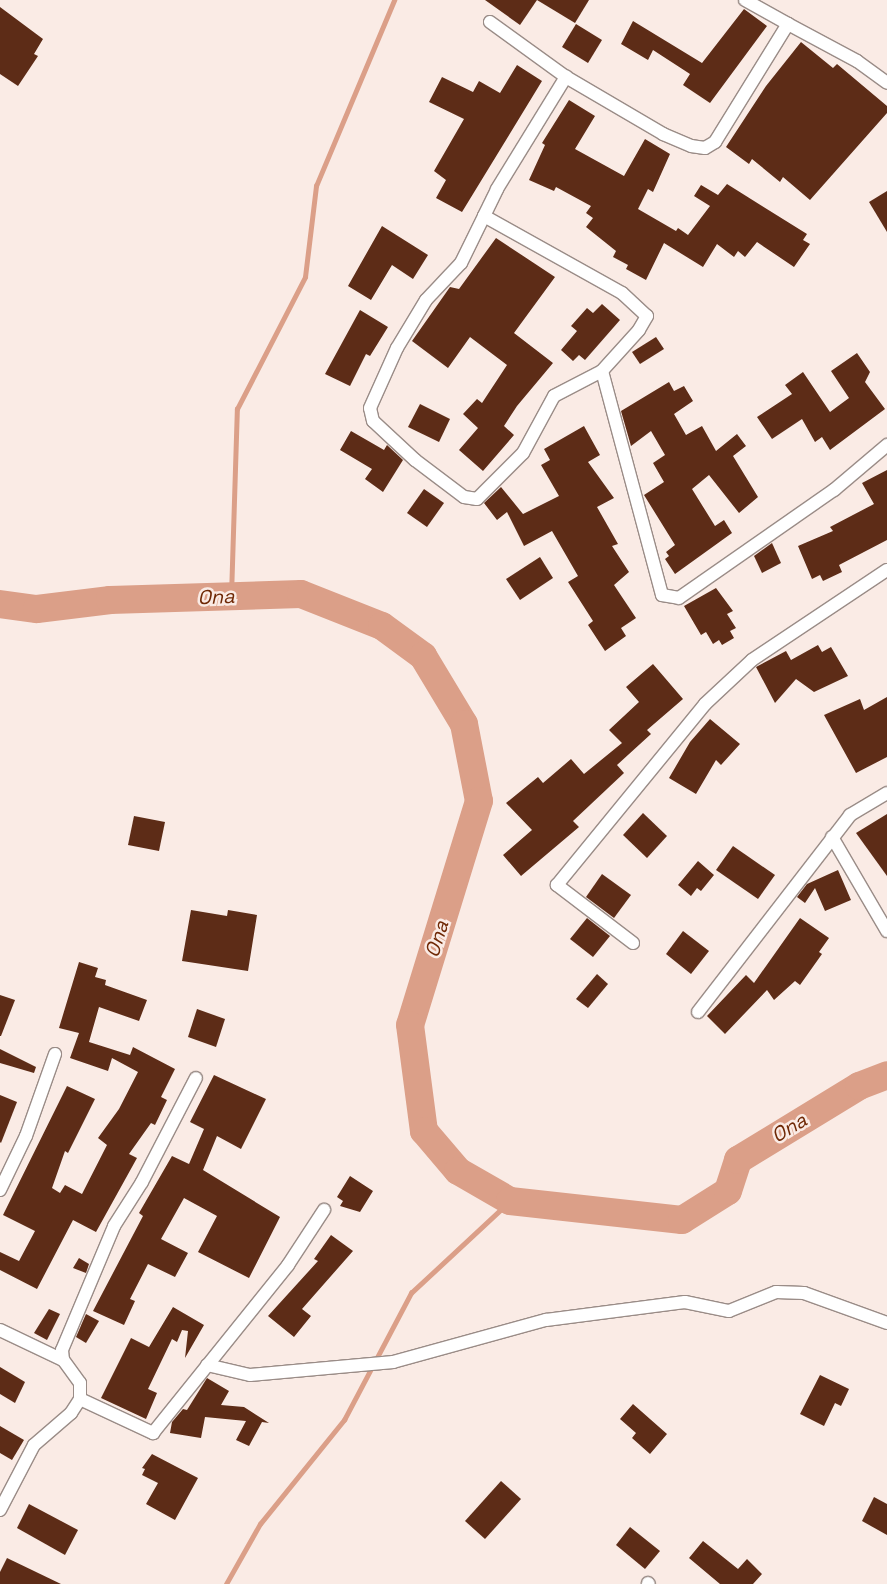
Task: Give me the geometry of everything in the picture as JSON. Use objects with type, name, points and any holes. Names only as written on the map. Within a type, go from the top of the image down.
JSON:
[{"type":"street","points":[[745,0],[857,61],[887,83]]},
{"type":"street","points":[[490,22],[566,77],[662,134],[706,148],[715,142],[788,24]]},
{"type":"street","points":[[484,216],[622,293],[646,316],[639,330],[602,371],[554,396],[523,453],[477,499],[464,497],[415,460],[373,421],[370,408],[397,348],[426,300],[461,262],[484,216],[566,77]]},
{"type":"street","points":[[602,371],[662,596],[679,598],[834,490],[887,446]]},
{"type":"street","points":[[632,943],[557,885],[705,704],[752,660],[887,570]]},
{"type":"street","points":[[698,1012],[850,815],[887,793]]},
{"type":"street","points":[[832,837],[887,931]]},
{"type":"street","points":[[0,1190],[26,1136],[54,1054]]},
{"type":"street","points":[[63,1360],[62,1350],[114,1226],[142,1182],[196,1078]]},
{"type":"street","points":[[80,1399],[153,1433],[288,1265],[324,1210]]},
{"type":"street","points":[[207,1365],[250,1375],[393,1362],[546,1320],[685,1302],[728,1310],[776,1292],[804,1293],[887,1323]]},
{"type":"street","points":[[0,1330],[63,1360],[80,1382],[80,1399],[71,1413],[34,1445],[0,1510]]},
{"type":"building","points":[[485,0],[537,0],[520,25]]},
{"type":"building","points":[[537,0],[589,0],[575,23]]},
{"type":"building","points":[[0,7],[43,39],[34,54],[38,56],[18,86],[0,74]]},
{"type":"building","points":[[744,9],[767,26],[710,103],[683,85],[690,74],[653,50],[648,60],[621,44],[633,21],[702,63]]},
{"type":"building","points":[[576,24],[602,40],[588,63],[562,47]]},
{"type":"building","points":[[801,42],[833,68],[837,64],[887,106],[887,113],[810,200],[783,177],[780,182],[752,159],[749,164],[726,147],[766,86]]},
{"type":"building","points":[[517,65],[542,81],[462,212],[436,198],[446,180],[434,171],[464,119],[429,102],[442,77],[473,92],[479,81],[500,93]]},
{"type":"building","points":[[569,100],[595,116],[575,149],[624,176],[645,139],[670,154],[653,192],[648,189],[638,209],[676,231],[678,228],[688,235],[710,206],[694,196],[701,185],[718,195],[727,184],[807,234],[803,240],[810,244],[794,267],[757,242],[745,257],[738,251],[734,257],[717,244],[703,267],[664,243],[646,280],[626,269],[628,265],[613,257],[616,251],[586,227],[593,218],[586,213],[591,206],[556,187],[554,191],[529,180],[545,145],[542,143]]},
{"type":"building","points":[[887,191],[887,232],[869,202]]},
{"type":"building","points":[[382,226],[428,255],[413,279],[392,265],[371,300],[348,286]]},
{"type":"building","points":[[496,238],[555,277],[514,333],[553,363],[517,406],[504,426],[514,435],[483,471],[459,450],[478,428],[463,414],[477,399],[482,403],[507,365],[470,337],[448,368],[412,341],[450,287],[459,289]]},
{"type":"building","points":[[602,304],[620,320],[585,360],[579,355],[573,361],[561,350],[577,331],[571,326],[587,308],[593,313]]},
{"type":"building","points":[[360,310],[388,327],[370,356],[366,354],[350,386],[325,374]]},
{"type":"building","points":[[656,337],[664,349],[640,364],[632,352]]},
{"type":"building","points":[[857,353],[870,372],[865,382],[885,409],[830,450],[822,437],[815,442],[802,419],[772,439],[757,417],[792,394],[785,385],[803,372],[830,412],[849,398],[831,371]]},
{"type":"building","points":[[669,382],[674,391],[684,386],[693,401],[674,414],[686,435],[702,426],[716,451],[737,434],[746,446],[733,456],[758,497],[739,513],[709,475],[692,489],[715,526],[724,520],[732,533],[675,574],[665,559],[669,556],[666,552],[675,545],[644,495],[664,482],[653,463],[665,455],[651,431],[631,446],[621,411]]},
{"type":"building","points":[[420,404],[450,419],[439,442],[408,427]]},
{"type":"building","points":[[584,426],[600,455],[588,462],[614,498],[597,507],[618,544],[612,546],[629,572],[614,585],[636,618],[621,628],[626,636],[605,651],[588,625],[593,621],[568,582],[578,576],[552,531],[524,546],[507,512],[497,520],[484,503],[501,487],[523,514],[559,496],[541,465],[550,460],[544,449]]},
{"type":"building","points":[[351,431],[384,450],[387,445],[403,460],[383,492],[365,479],[372,469],[340,450]]},
{"type":"building","points":[[887,470],[887,540],[839,565],[842,572],[823,581],[820,575],[812,579],[798,546],[833,531],[830,527],[874,504],[862,483]]},
{"type":"building","points":[[424,489],[444,503],[427,527],[407,513]]},
{"type":"building","points":[[772,543],[781,563],[762,573],[754,556]]},
{"type":"building","points":[[540,557],[553,578],[520,600],[506,579]]},
{"type":"building","points":[[716,588],[733,611],[727,614],[736,628],[730,631],[734,638],[722,645],[719,640],[713,644],[706,632],[701,635],[684,606]]},
{"type":"building","points":[[818,645],[822,652],[831,647],[848,676],[814,692],[796,679],[775,703],[756,667],[786,651],[791,660]]},
{"type":"building","points":[[653,664],[683,699],[647,730],[651,734],[617,765],[624,773],[573,821],[579,827],[521,876],[503,855],[532,830],[506,803],[538,777],[543,783],[571,759],[584,774],[622,743],[609,730],[639,702],[626,687]]},
{"type":"building","points":[[887,697],[887,757],[856,773],[824,715],[860,699],[864,710]]},
{"type":"building","points":[[710,719],[740,744],[721,765],[716,760],[696,794],[669,778],[690,742]]},
{"type":"building","points":[[643,813],[667,836],[647,858],[623,835]]},
{"type":"building","points":[[887,814],[887,876],[856,833]]},
{"type":"building","points":[[134,816],[165,822],[159,851],[128,845]]},
{"type":"building","points":[[733,846],[775,875],[758,899],[716,870]]},
{"type":"building","points":[[698,861],[714,875],[701,891],[697,888],[691,896],[678,885]]},
{"type":"building","points":[[838,870],[851,900],[825,911],[815,888],[805,903],[797,897],[807,884]]},
{"type":"building","points":[[602,874],[631,895],[614,918],[586,897]]},
{"type":"building","points":[[191,910],[227,916],[228,910],[257,915],[248,971],[182,961]]},
{"type":"building","points":[[587,918],[610,936],[593,957],[570,939]]},
{"type":"building","points":[[800,918],[829,938],[819,952],[822,954],[800,985],[795,981],[774,1000],[767,990],[725,1034],[707,1016],[746,975],[754,983]]},
{"type":"building","points":[[683,931],[709,951],[691,974],[666,954]]},
{"type":"building","points":[[79,962],[98,968],[95,977],[106,980],[105,985],[147,1000],[139,1021],[99,1007],[89,1042],[130,1055],[133,1047],[175,1069],[161,1097],[167,1100],[155,1125],[151,1123],[129,1154],[137,1158],[96,1232],[73,1220],[37,1289],[0,1270],[0,1252],[19,1261],[35,1231],[3,1215],[67,1086],[95,1099],[68,1153],[65,1151],[52,1188],[60,1193],[65,1185],[82,1194],[107,1145],[98,1138],[119,1109],[138,1072],[112,1058],[108,1071],[70,1058],[79,1033],[59,1028]]},
{"type":"building","points":[[597,974],[608,984],[588,1008],[576,999]]},
{"type":"building","points":[[0,995],[15,1000],[1,1036],[0,1036]]},
{"type":"building","points":[[197,1009],[225,1019],[216,1047],[188,1037]]},
{"type":"building","points":[[0,1049],[36,1067],[34,1073],[0,1063]]},
{"type":"building","points":[[214,1075],[266,1099],[241,1149],[217,1136],[203,1170],[280,1217],[249,1278],[198,1252],[217,1216],[184,1198],[161,1239],[188,1253],[175,1277],[148,1264],[130,1299],[135,1301],[124,1325],[93,1311],[143,1216],[139,1213],[172,1156],[189,1164],[204,1129],[190,1122]]},
{"type":"building","points":[[0,1095],[17,1102],[1,1143],[0,1142]]},
{"type":"building","points":[[350,1176],[373,1191],[360,1212],[340,1206],[343,1201],[337,1197]]},
{"type":"building","points":[[331,1235],[353,1251],[302,1309],[311,1316],[294,1337],[268,1316],[318,1261],[314,1259]]},
{"type":"building","points":[[79,1258],[89,1264],[86,1273],[73,1268]]},
{"type":"building","points":[[173,1307],[204,1325],[185,1358],[188,1331],[182,1330],[177,1342],[172,1339],[148,1389],[157,1393],[146,1419],[101,1398],[131,1338],[149,1347]]},
{"type":"building","points":[[49,1309],[60,1314],[47,1340],[34,1333]]},
{"type":"building","points":[[86,1314],[99,1321],[86,1343],[76,1337]]},
{"type":"building","points":[[0,1367],[25,1382],[15,1403],[0,1394]]},
{"type":"building","points":[[820,1375],[849,1389],[841,1406],[835,1403],[824,1426],[800,1414]]},
{"type":"building","points":[[207,1378],[229,1391],[221,1405],[244,1407],[269,1423],[262,1422],[249,1446],[236,1440],[246,1421],[205,1417],[201,1438],[170,1433],[172,1422],[183,1409],[187,1410]]},
{"type":"building","points":[[633,1404],[667,1434],[650,1454],[632,1438],[636,1433],[620,1419]]},
{"type":"building","points":[[0,1426],[24,1440],[12,1460],[0,1453]]},
{"type":"building","points":[[152,1454],[198,1478],[175,1520],[146,1504],[158,1483],[142,1475],[145,1469],[142,1468]]},
{"type":"building","points":[[501,1481],[521,1499],[485,1539],[465,1521]]},
{"type":"building","points":[[874,1497],[887,1504],[887,1535],[862,1521]]},
{"type":"building","points":[[29,1504],[78,1530],[65,1555],[17,1528]]},
{"type":"building","points":[[630,1527],[660,1551],[645,1569],[616,1545]]},
{"type":"building","points":[[703,1541],[738,1569],[747,1559],[762,1574],[753,1584],[720,1584],[689,1558]]},
{"type":"building","points":[[7,1558],[61,1584],[0,1584],[0,1572]]},
{"type":"waterway","points":[[231,596],[237,409],[305,277],[316,186],[394,0]]},
{"type":"waterway","name":"Ona","points":[[0,604],[37,609],[110,600],[301,594],[382,626],[423,656],[464,724],[479,801],[410,1025],[424,1131],[458,1171],[510,1201],[682,1220],[728,1191],[738,1160],[859,1086],[887,1075]]},
{"type":"waterway","points":[[226,1584],[260,1524],[344,1420],[411,1293],[510,1201]]}]
